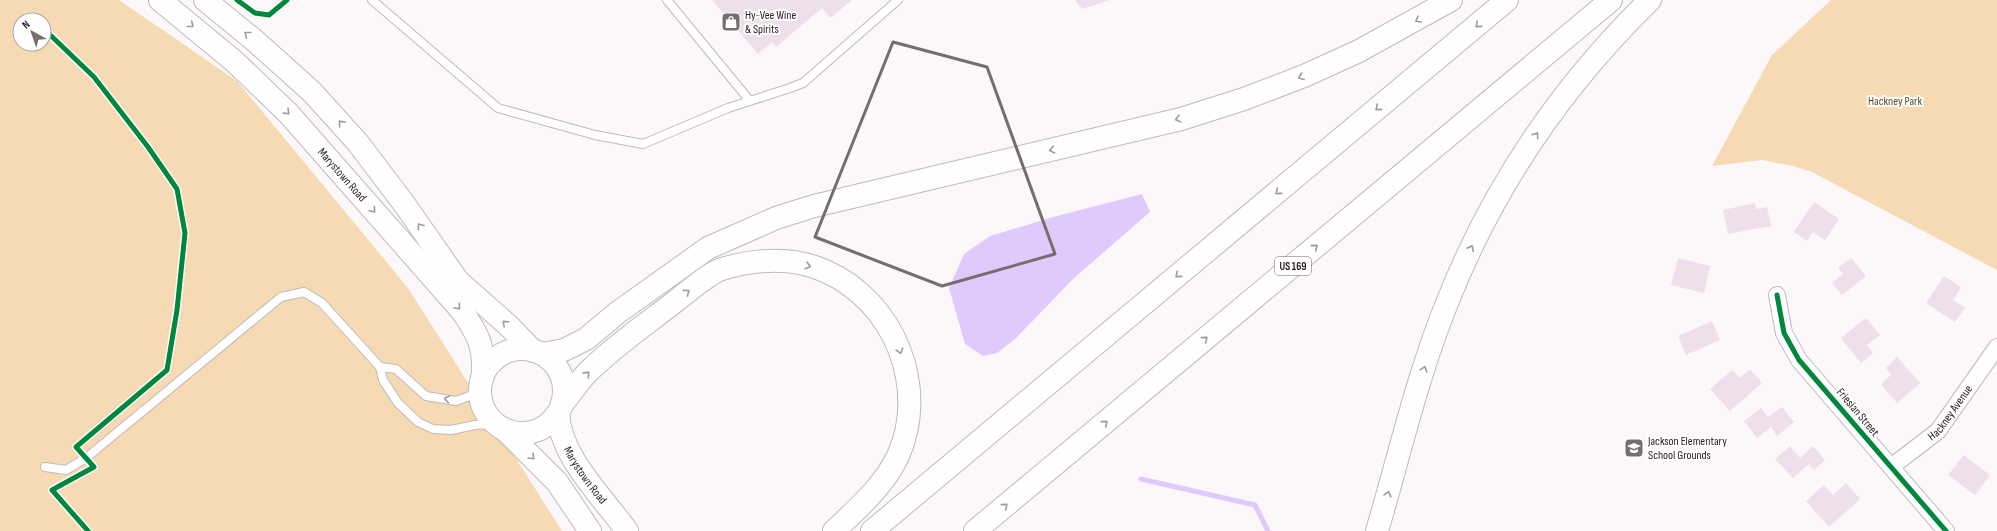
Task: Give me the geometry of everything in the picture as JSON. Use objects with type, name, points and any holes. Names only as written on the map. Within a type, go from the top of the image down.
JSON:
[{"type":"main road","name":"Marystown Road","points":[[160,0],[235,62],[288,113],[462,311],[478,335],[484,355],[482,381]]},
{"type":"main road","points":[[205,0],[254,40],[312,92],[358,143],[405,205],[458,281],[537,352],[550,360],[561,376],[564,395],[560,409]]},
{"type":"main road","points":[[590,531],[557,482],[500,427],[483,407],[482,381],[495,359],[504,354],[523,349],[537,352],[564,350],[586,339],[617,313],[708,248],[776,218],[822,204],[1181,119],[1244,99],[1304,76],[1359,51],[1451,0]]},
{"type":"main road","points":[[872,531],[1507,0]]},
{"type":"main road","name":"US 169","points":[[975,531],[1611,0]]},
{"type":"main road","points":[[1377,531],[1433,340],[1465,259],[1491,208],[1518,161],[1546,119],[1578,78],[1650,0]]},
{"type":"main road","points":[[500,427],[515,433],[536,431],[552,421],[588,372],[618,346],[687,292],[720,270],[756,260],[793,261],[824,270],[848,284],[869,302],[886,323],[899,345],[907,372],[910,400],[906,430],[898,456],[881,482],[834,531]]},
{"type":"main road","name":"Marystown Road","points":[[560,409],[559,428],[568,451],[627,531]]},
{"type":"street","name":"Friesian Street","points":[[1777,295],[1784,333],[1799,360],[1946,531]]},
{"type":"street","name":"Hackney Avenue","points":[[1890,467],[1938,431],[1997,346]]},
{"type":"lane","points":[[372,0],[498,108],[595,135],[643,144],[728,108],[790,88],[803,82],[898,0]]},
{"type":"lane","points":[[667,0],[750,101]]},
{"type":"lane","points":[[45,466],[66,470],[86,458],[281,297],[304,292],[322,303],[380,367],[383,380],[398,403],[418,422],[433,429],[451,430],[475,425],[500,427]]},
{"type":"lane","points":[[380,367],[396,369],[426,396],[456,401],[470,396],[482,381]]},
{"type":"highlighted area","points":[[893,42],[987,67],[1055,254],[942,286],[815,237]]},
{"type":"green space","points":[[0,0],[119,0],[237,81],[408,288],[562,531],[0,531]]},
{"type":"green space","name":"Hackney Park","points":[[1831,0],[1997,0],[1997,270],[1812,172],[1793,166],[1762,160],[1712,166],[1772,55]]},
{"type":"shaded area","points":[[1142,194],[1150,212],[1073,279],[1015,339],[997,353],[983,356],[965,344],[949,288],[964,254],[990,236],[1053,217]]},
{"type":"building","points":[[712,0],[851,1],[830,18],[822,8],[776,47],[772,42],[758,54]]},
{"type":"building","points":[[1075,0],[1110,0],[1082,9]]},
{"type":"building","points":[[1814,202],[1839,219],[1825,240],[1813,232],[1807,241],[1794,232]]},
{"type":"building","points":[[1755,203],[1756,209],[1767,207],[1771,226],[1728,234],[1723,210]]},
{"type":"building","points":[[1678,258],[1710,266],[1704,293],[1671,285]]},
{"type":"building","points":[[1851,258],[1866,276],[1842,295],[1832,283],[1843,274],[1838,268]]},
{"type":"building","points":[[1944,276],[1961,287],[1953,300],[1965,308],[1955,322],[1926,303]]},
{"type":"building","points":[[1866,318],[1880,335],[1867,345],[1873,353],[1861,363],[1841,338]]},
{"type":"building","points":[[1712,321],[1720,340],[1686,355],[1678,336]]},
{"type":"building","points":[[1897,357],[1920,383],[1897,403],[1881,384],[1891,375],[1886,368]]},
{"type":"building","points":[[1750,369],[1762,383],[1730,411],[1710,389],[1732,370],[1740,378]]},
{"type":"building","points":[[1782,407],[1794,422],[1777,436],[1771,427],[1757,438],[1744,421],[1761,408],[1768,417]]},
{"type":"building","points":[[1790,446],[1800,458],[1813,446],[1825,460],[1814,470],[1809,464],[1793,478],[1775,459]]},
{"type":"building","points":[[1964,455],[1990,475],[1975,495],[1948,475]]},
{"type":"building","points":[[1846,483],[1860,499],[1829,527],[1806,501],[1824,485],[1833,495]]},
{"type":"waterway","points":[[1141,479],[1255,505],[1268,531]]},
{"type":"cycle path","points":[[237,0],[255,13],[269,15],[287,0]]},
{"type":"cycle path","points":[[52,37],[94,77],[148,147],[177,189],[185,233],[177,310],[167,370],[76,447],[94,467],[52,490],[88,531]]},
{"type":"cycle path","points":[[1777,295],[1784,333],[1799,360],[1946,531]]},
{"type":"place","name":"Hy-Vee Wine & Spirits","points":[[731,22]]},
{"type":"place","name":"Jackson Elementary School Grounds","points":[[1634,448]]}]
